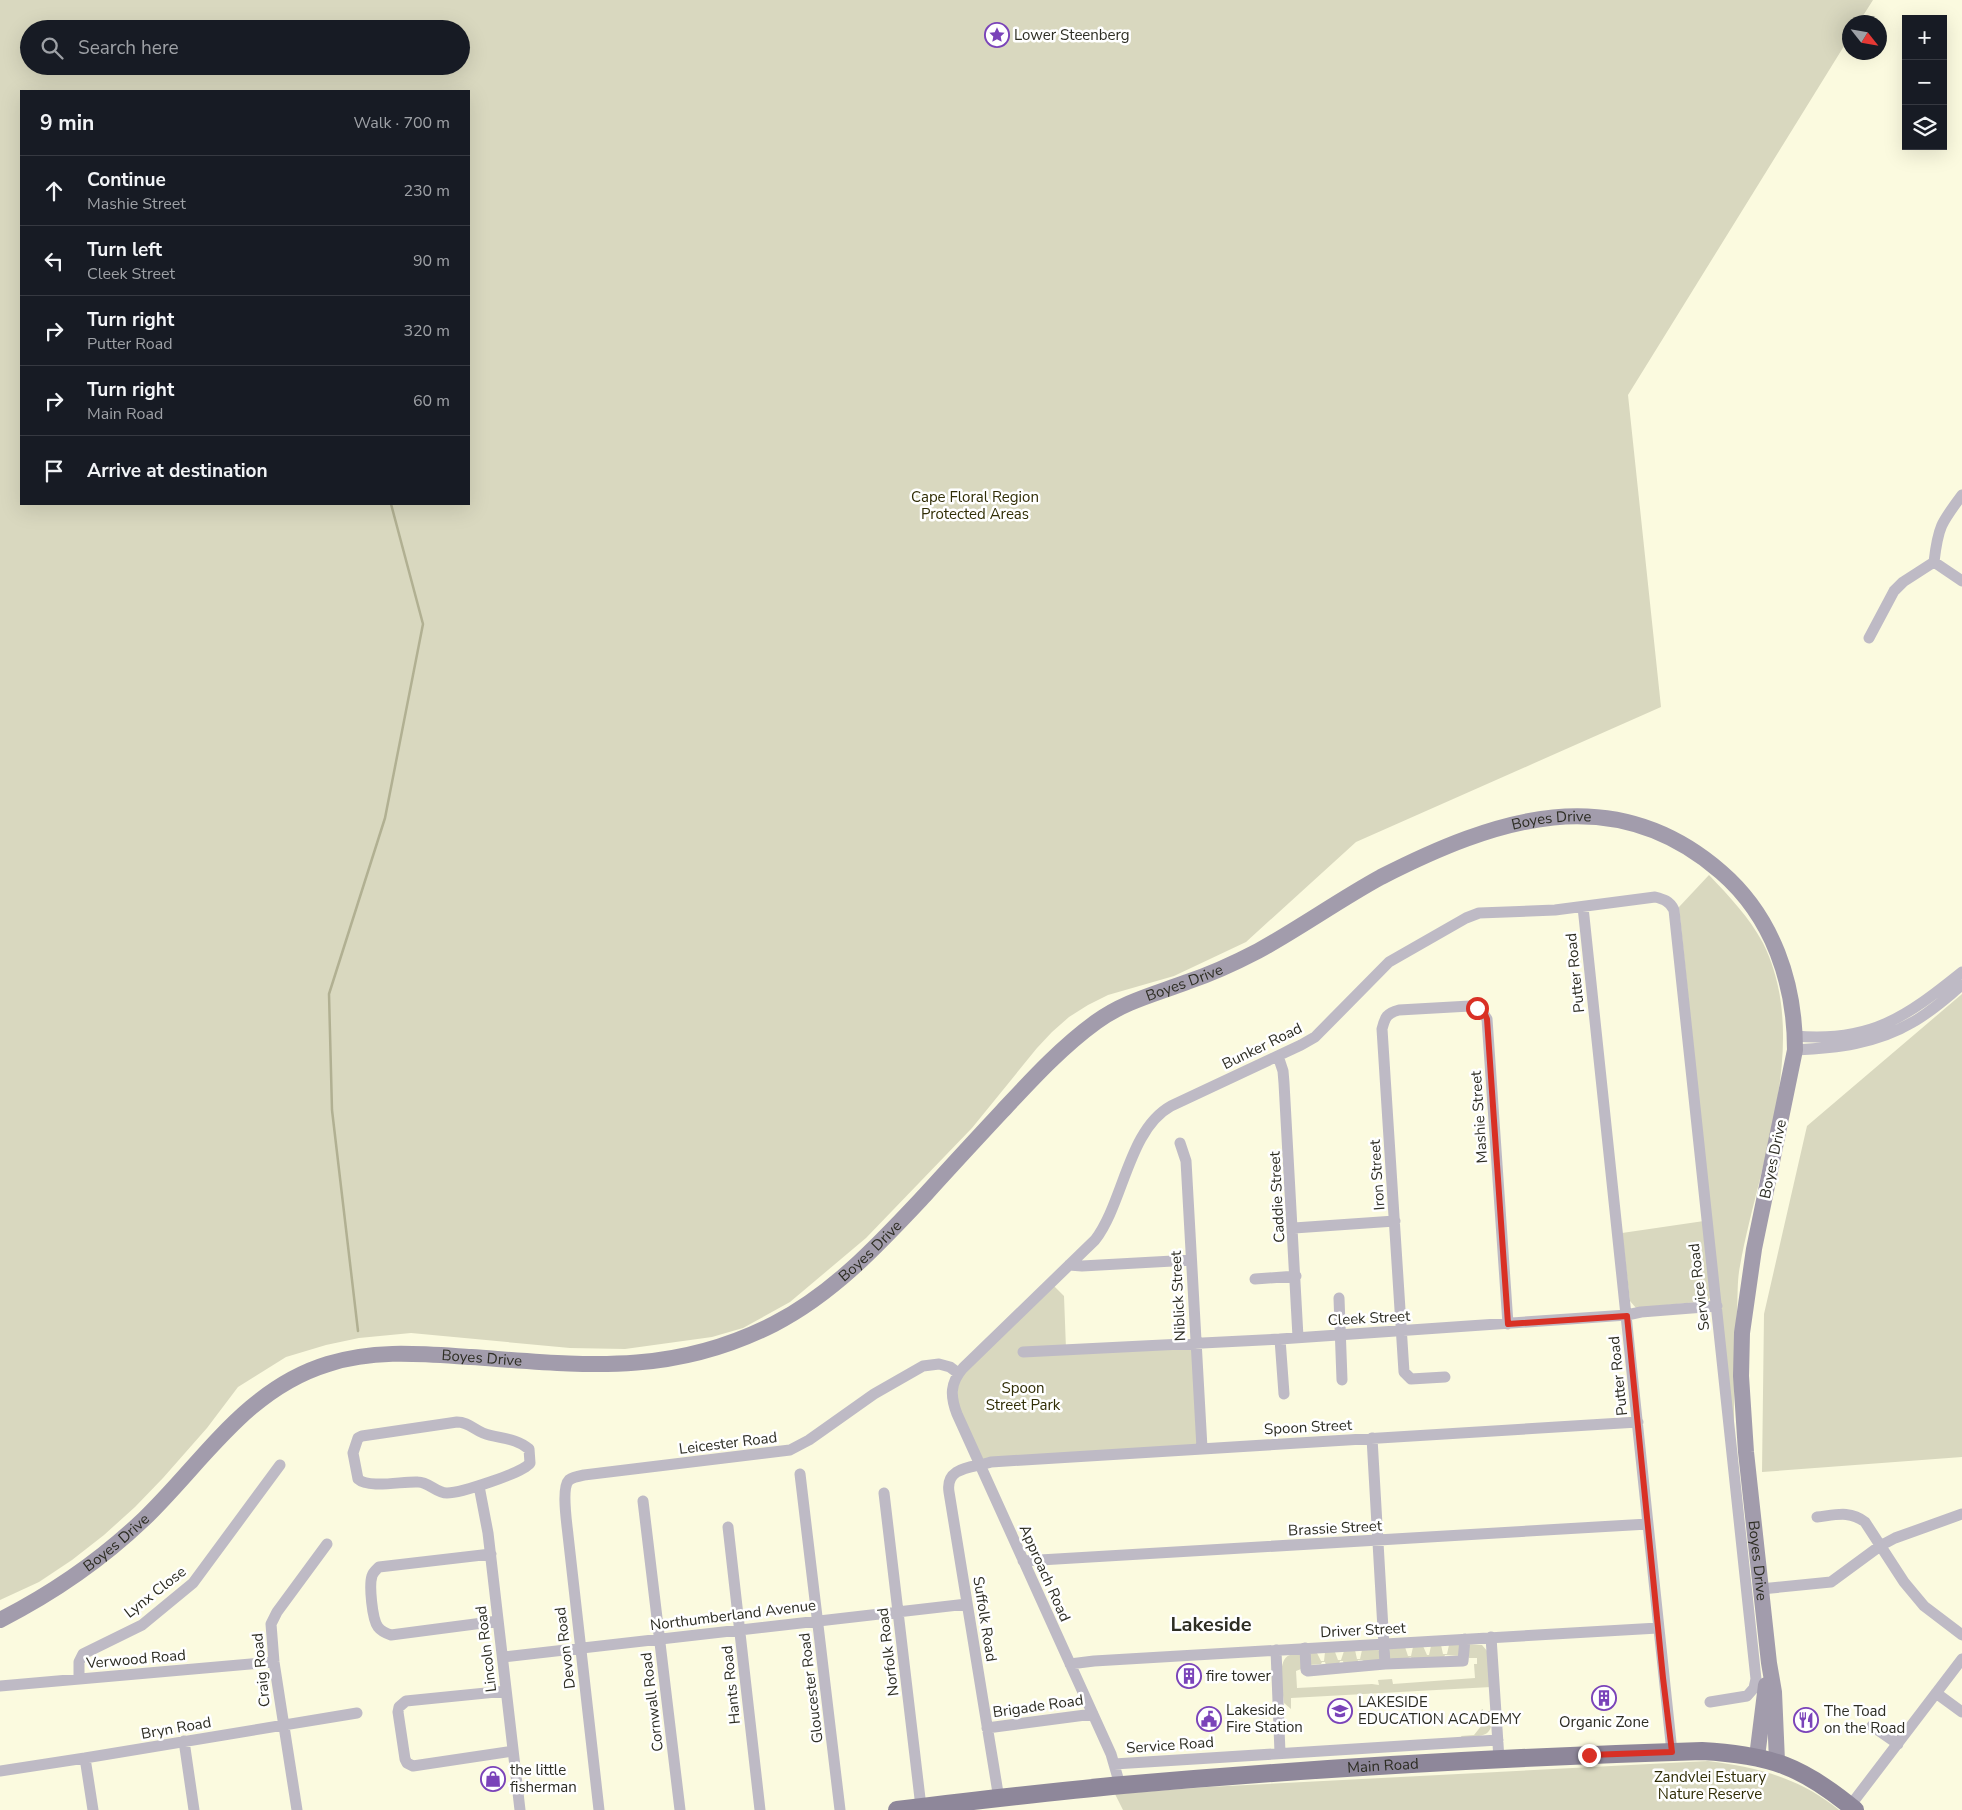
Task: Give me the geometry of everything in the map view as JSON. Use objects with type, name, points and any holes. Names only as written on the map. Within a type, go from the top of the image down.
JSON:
[{"type":"main road","name":"Boyes Drive","points":[[0,1620],[33,1604],[60,1587],[111,1549],[158,1505],[239,1416],[270,1392],[314,1368],[346,1359],[393,1353],[566,1364],[630,1364],[698,1353],[751,1335],[779,1321],[815,1299],[839,1281],[888,1235],[1039,1071],[1102,1018],[1131,1002],[1226,966],[1258,951],[1381,878],[1464,839],[1490,830],[1545,817],[1574,815],[1611,818],[1656,831],[1682,843],[1703,856],[1745,896],[1765,924],[1788,979],[1795,1043],[1754,1249],[1742,1333],[1741,1376],[1743,1411],[1761,1589],[1765,1689],[1757,1757]]},
{"type":"main road","name":"Boyes Drive","points":[[1764,1667],[1774,1692],[1776,1762]]},
{"type":"main road","name":"Main Road","points":[[897,1810],[1120,1785],[1195,1779],[1500,1759],[1702,1751],[1757,1757],[1776,1762],[1807,1776],[1852,1808]]},
{"type":"street","points":[[1934,562],[1937,536],[1942,522],[1962,495]]},
{"type":"street","points":[[1934,562],[1962,581]]},
{"type":"street","points":[[1869,638],[1894,592],[1902,582],[1934,562]]},
{"type":"street","name":"Bunker Road","points":[[958,1374],[1101,1232],[1145,1130],[1152,1121],[1171,1106],[1301,1045],[1323,1030],[1389,962],[1466,918],[1479,914],[1556,910],[1655,897],[1668,901],[1672,905]]},
{"type":"street","name":"Service Road","points":[[1672,905],[1676,918],[1717,1306],[1764,1667],[1752,1692],[1747,1696],[1710,1702]]},
{"type":"street","name":"Putter Road","points":[[1583,907],[1672,1752]]},
{"type":"street","points":[[1795,1043],[1873,1030],[1910,1012],[1962,972]]},
{"type":"street","points":[[1795,1043],[1833,1048],[1858,1044],[1900,1029],[1928,1012],[1962,985]]},
{"type":"street","name":"Mashie Street","points":[[1385,1017],[1399,1010],[1470,1006],[1481,1010],[1487,1019],[1508,1324]]},
{"type":"street","name":"Iron Street","points":[[1385,1017],[1382,1029],[1404,1372],[1411,1379],[1445,1377]]},
{"type":"street","name":"Caddie Street","points":[[1278,1056],[1284,1074],[1294,1228],[1298,1337]]},
{"type":"street","name":"Niblick Street","points":[[1180,1143],[1186,1161],[1202,1448]]},
{"type":"street","points":[[1294,1228],[1395,1221]]},
{"type":"street","points":[[1069,1265],[1082,1266],[1191,1260]]},
{"type":"street","points":[[1255,1279],[1296,1276]]},
{"type":"street","points":[[1339,1298],[1342,1380]]},
{"type":"street","name":"Cleek Street","points":[[1023,1352],[1401,1332],[1627,1316],[1641,1312],[1717,1306]]},
{"type":"street","points":[[1280,1339],[1284,1394]]},
{"type":"street","name":"Leicester Road","points":[[567,1483],[575,1477],[584,1475],[790,1450],[809,1440],[874,1394],[923,1366],[939,1364],[950,1367],[958,1374]]},
{"type":"street","name":"Approach Road","points":[[958,1374],[953,1385],[952,1400],[1093,1714],[1114,1764],[1120,1785]]},
{"type":"street","points":[[456,1422],[467,1423],[484,1434],[511,1439],[529,1449],[531,1459],[528,1466],[479,1486],[447,1493],[420,1482],[366,1484],[356,1474],[353,1453],[355,1442],[362,1436],[456,1422]]},
{"type":"street","name":"Spoon Street","points":[[980,1466],[992,1462],[1638,1422]]},
{"type":"street","points":[[1372,1438],[1385,1661]]},
{"type":"street","name":"Lynx Close","points":[[79,1678],[79,1662],[83,1654],[142,1625],[197,1580],[280,1466]]},
{"type":"street","name":"Suffolk Road","points":[[980,1466],[953,1473],[948,1484],[999,1799]]},
{"type":"street","name":"Gloucester Road","points":[[800,1474],[840,1810]]},
{"type":"street","name":"Devon Road","points":[[567,1483],[564,1493],[568,1535],[600,1810]]},
{"type":"street","name":"Lincoln Road","points":[[479,1486],[490,1554],[520,1810]]},
{"type":"street","name":"Norfolk Road","points":[[884,1493],[921,1807]]},
{"type":"street","name":"Cornwall Road","points":[[643,1501],[680,1810]]},
{"type":"street","points":[[1761,1589],[1831,1582],[1880,1546],[1895,1538],[1962,1514]]},
{"type":"street","points":[[1818,1517],[1854,1515],[1864,1522],[1924,1606],[1962,1635]]},
{"type":"street","name":"Brassie Street","points":[[1023,1561],[1648,1524]]},
{"type":"street","name":"Hants Road","points":[[728,1527],[760,1810]]},
{"type":"street","name":"Craig Road","points":[[297,1810],[274,1662],[271,1624],[274,1617],[327,1544]]},
{"type":"street","points":[[490,1554],[379,1567],[375,1570],[371,1580],[374,1618],[381,1631],[391,1635],[498,1621]]},
{"type":"street","name":"Northumberland Avenue","points":[[503,1658],[967,1604]]},
{"type":"street","name":"Driver Street","points":[[1070,1664],[1305,1648],[1658,1628]]},
{"type":"street","points":[[1491,1638],[1500,1759]]},
{"type":"street","points":[[1305,1648],[1306,1670],[1308,1671],[1385,1661],[1462,1661],[1465,1639]]},
{"type":"street","points":[[1276,1650],[1280,1753]]},
{"type":"street","points":[[1852,1808],[1962,1659]]},
{"type":"street","name":"Verwood Road","points":[[0,1686],[274,1662]]},
{"type":"street","points":[[506,1691],[406,1701],[399,1707],[398,1712],[405,1759],[407,1763],[413,1766],[513,1751]]},
{"type":"street","points":[[1936,1693],[1962,1712]]},
{"type":"street","name":"Bryn Road","points":[[0,1771],[357,1713]]},
{"type":"street","name":"Brigade Road","points":[[987,1728],[1093,1714]]},
{"type":"street","points":[[1872,1726],[1898,1744]]},
{"type":"street","name":"Service Road","points":[[1114,1764],[1498,1740]]},
{"type":"street","points":[[184,1741],[194,1810]]},
{"type":"street","points":[[85,1758],[93,1810]]},
{"type":"street","points":[[1193,1759],[1195,1779]]},
{"type":"green space","name":"Cape Floral Region Protected Areas","points":[[0,0],[1873,0],[1863,15],[1842,15],[1842,49],[1628,395],[1661,707],[1356,842],[1246,942],[1174,976],[1108,995],[1069,1017],[1037,1048],[972,1128],[866,1238],[790,1302],[743,1328],[712,1337],[625,1349],[570,1348],[411,1333],[359,1338],[326,1345],[286,1357],[238,1387],[207,1428],[163,1478],[104,1535],[72,1560],[39,1582],[0,1600]]},
{"type":"green space","points":[[1709,875],[1745,916],[1763,943],[1777,981],[1783,1021],[1782,1062],[1777,1104],[1738,1277],[1734,1444],[1679,907]]},
{"type":"green space","points":[[1962,994],[1962,1457],[1762,1472],[1764,1314],[1807,1126]]},
{"type":"green space","points":[[1704,1221],[1710,1298],[1707,1301],[1636,1308],[1630,1301],[1622,1233]]},
{"type":"green space","name":"Spoon Street Park","points":[[1051,1283],[1064,1296],[1066,1349],[1196,1343],[1202,1448],[980,1466],[957,1414],[958,1373]]},
{"type":"green space","points":[[1459,1644],[1460,1656],[1445,1655],[1443,1659],[1426,1657],[1425,1659],[1412,1659],[1411,1657],[1406,1662],[1388,1658],[1390,1648],[1405,1647],[1408,1656],[1411,1656],[1413,1647],[1423,1646],[1427,1655],[1429,1655],[1431,1646],[1441,1645],[1443,1654],[1447,1654],[1449,1645]]},
{"type":"green space","points":[[1467,1644],[1482,1645],[1488,1652],[1491,1687],[1291,1698],[1291,1709],[1284,1703],[1282,1669],[1286,1658],[1291,1654],[1302,1654],[1301,1669],[1296,1671],[1297,1688],[1379,1685],[1378,1680],[1392,1679],[1393,1684],[1475,1678],[1474,1664],[1477,1664],[1477,1658],[1469,1658]]},
{"type":"green space","points":[[1378,1649],[1382,1658],[1369,1664],[1358,1660],[1357,1663],[1344,1665],[1343,1661],[1340,1661],[1338,1666],[1326,1665],[1325,1662],[1310,1665],[1307,1653],[1317,1653],[1321,1661],[1324,1661],[1325,1652],[1335,1652],[1338,1660],[1341,1660],[1344,1651],[1355,1650],[1357,1659],[1360,1659],[1362,1650]]},
{"type":"green space","points":[[1483,1709],[1483,1711],[1492,1711],[1489,1731],[1486,1734],[1462,1738],[1461,1736],[1474,1735],[1482,1725],[1481,1710]]},
{"type":"green space","name":"Zandvlei Estuary Nature Reserve","points":[[1708,1761],[1744,1767],[1777,1776],[1809,1790],[1839,1810],[1123,1810],[1115,1794],[1208,1787]]},
{"type":"waterway","points":[[358,1331],[332,1110],[329,994],[385,818],[423,624],[391,505]]},
{"type":"place","name":"Lower Steenberg","points":[[997,35]]},
{"type":"place","name":"fire tower","points":[[1189,1676]]},
{"type":"place","name":"Organic Zone","points":[[1604,1698]]},
{"type":"place","name":"LAKESIDE EDUCATION ACADEMY","points":[[1340,1711]]},
{"type":"place","name":"Lakeside Fire Station","points":[[1209,1719]]},
{"type":"place","name":"The Toad on the Road","points":[[1806,1720]]},
{"type":"place","name":"the little fisherman","points":[[493,1779]]},
{"type":"district","name":"Lakeside","points":[[1211,1624]]},
{"type":"route","points":[[1477,1008],[1485,1014],[1487,1019],[1508,1324],[1627,1316],[1672,1752],[1589,1755]]}]
